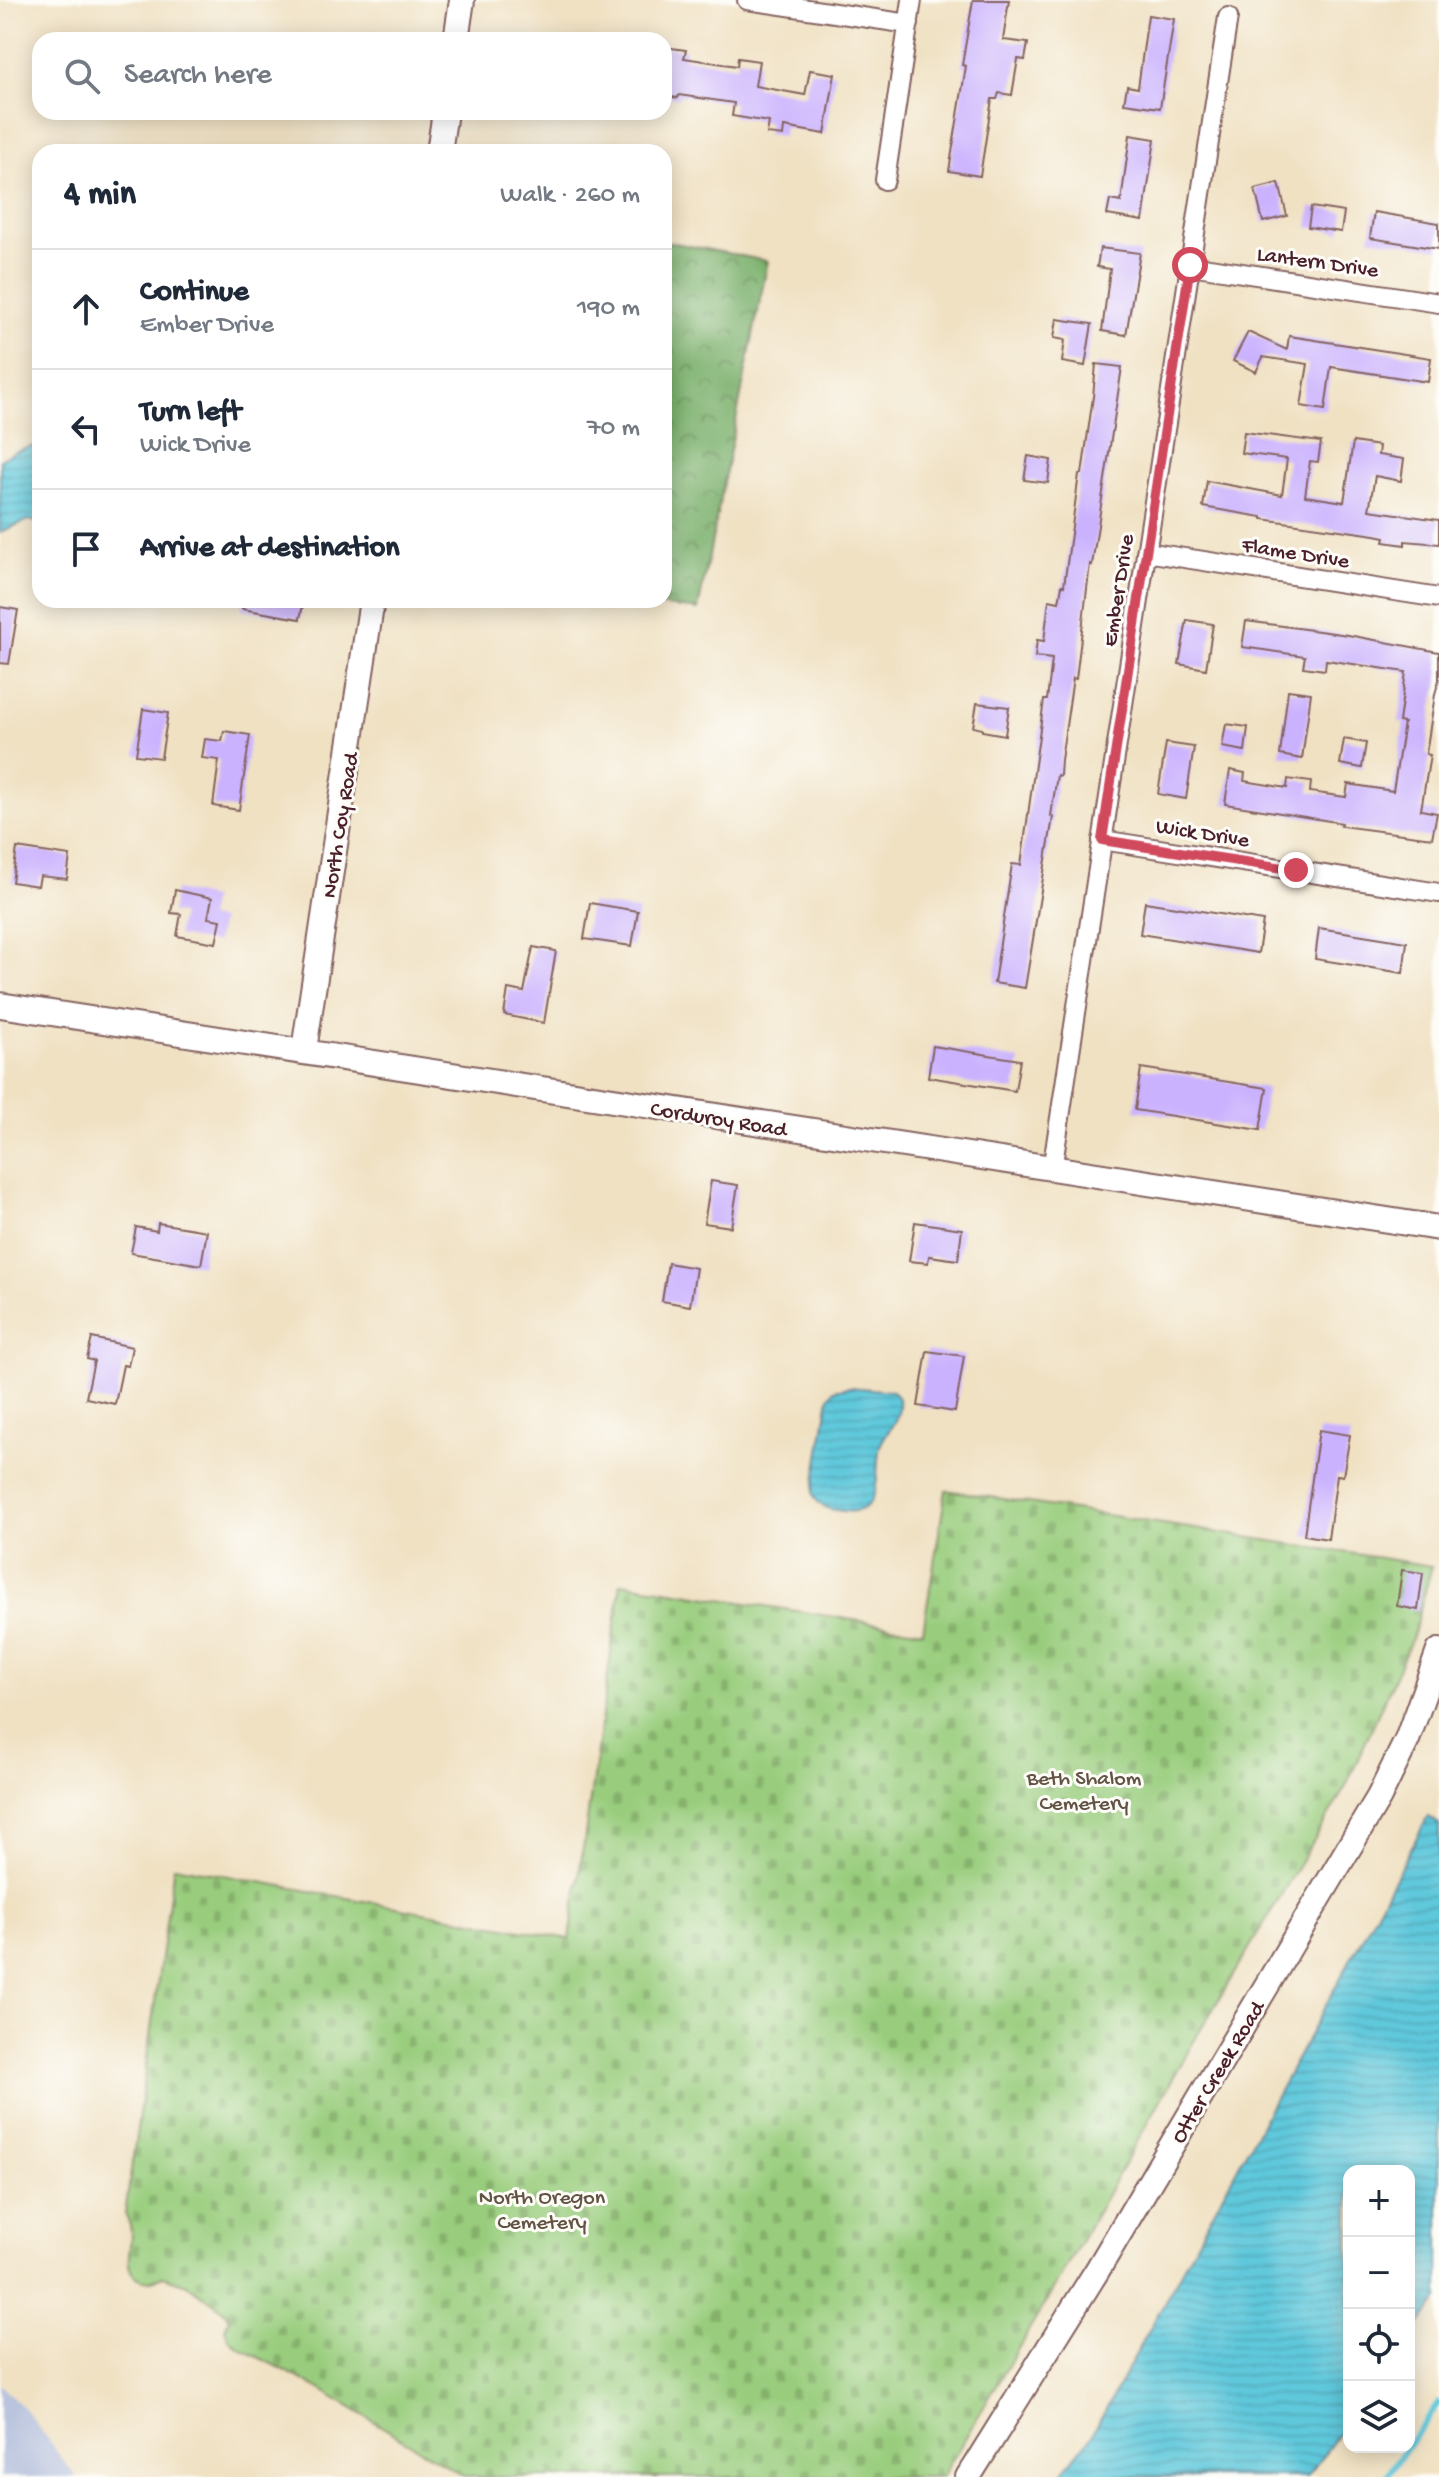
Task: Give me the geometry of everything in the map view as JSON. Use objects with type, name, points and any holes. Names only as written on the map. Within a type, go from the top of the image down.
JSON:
[{"type":"street","points":[[457,32],[462,0]]},
{"type":"street","points":[[747,0],[909,24]]},
{"type":"street","points":[[885,180],[912,0]]},
{"type":"street","name":"Ember Drive","points":[[1052,1170],[1228,17]]},
{"type":"street","points":[[440,144],[444,120]]},
{"type":"street","name":"Lantern Drive","points":[[1190,265],[1439,303]]},
{"type":"street","name":"Flame Drive","points":[[1146,552],[1439,598]]},
{"type":"street","name":"North Coy Road","points":[[304,1050],[371,608]]},
{"type":"street","name":"Wick Drive","points":[[1102,840],[1439,893]]},
{"type":"street","name":"Corduroy Road","points":[[0,1005],[1439,1228]]},
{"type":"street","name":"Otter Creek Road","points":[[968,2477],[1106,2255],[1379,1797],[1407,1740],[1439,1651]]},
{"type":"shaded area","points":[[0,2384],[23,2407],[76,2477],[0,2477]]},
{"type":"green space","points":[[672,243],[768,261],[698,610],[672,607]]},
{"type":"green space","points":[[946,1490],[1432,1566],[1412,1638],[1345,1788],[1198,2034],[1057,2283],[942,2477],[465,2477],[317,2387],[238,2347],[229,2339],[225,2329],[229,2319],[226,2312],[187,2284],[163,2276],[144,2280],[132,2272],[129,2267],[130,2224],[125,2214],[174,1866],[570,1939],[621,1583],[923,1631]]},
{"type":"water","points":[[32,446],[32,521],[0,532],[0,460]]},
{"type":"water","points":[[849,1387],[892,1391],[899,1405],[896,1418],[880,1446],[874,1494],[867,1506],[856,1511],[825,1507],[813,1493],[829,1397],[834,1390]]},
{"type":"water","points":[[1428,1817],[1439,1824],[1439,2299],[1415,2331],[1415,2165],[1343,2165],[1343,2428],[1307,2477],[1059,2477],[1091,2437]]},
{"type":"building","points":[[973,0],[1009,0],[1003,40],[1028,43],[1025,60],[1018,59],[1012,95],[999,93],[997,99],[992,99],[980,176],[949,171]]},
{"type":"building","points":[[1148,15],[1174,19],[1160,108],[1124,103],[1127,86],[1138,88]]},
{"type":"building","points":[[672,48],[686,50],[684,58],[737,66],[738,58],[759,61],[755,86],[805,95],[810,70],[835,74],[825,134],[784,127],[783,136],[767,134],[769,122],[732,116],[734,103],[679,95],[678,98],[672,97]]},
{"type":"building","points":[[1130,135],[1155,139],[1143,221],[1107,215],[1110,200],[1121,202]]},
{"type":"building","points":[[1279,183],[1287,216],[1263,222],[1255,189]]},
{"type":"building","points":[[1311,207],[1344,212],[1341,232],[1308,227]]},
{"type":"building","points":[[1374,212],[1439,223],[1439,249],[1370,238]]},
{"type":"building","points":[[1100,248],[1140,253],[1126,335],[1102,331],[1110,269],[1097,267]]},
{"type":"building","points":[[1057,319],[1092,324],[1085,366],[1062,362],[1065,340],[1054,338]]},
{"type":"building","points":[[1248,332],[1287,350],[1289,336],[1431,358],[1428,382],[1331,367],[1325,410],[1301,406],[1308,364],[1263,357],[1256,372],[1233,361]]},
{"type":"building","points":[[1096,364],[1122,367],[1090,564],[1076,679],[1073,678],[1025,988],[994,983],[1012,864],[1021,865],[1044,700],[1047,700],[1052,659],[1035,657],[1037,640],[1044,641],[1049,600],[1059,602],[1064,586]]},
{"type":"building","points":[[1244,432],[1321,442],[1318,462],[1310,461],[1305,496],[1344,502],[1353,442],[1379,446],[1378,455],[1404,459],[1401,481],[1375,476],[1369,510],[1439,520],[1439,544],[1384,542],[1385,537],[1375,535],[1203,507],[1207,481],[1282,495],[1287,459],[1241,453]]},
{"type":"building","points":[[1028,456],[1051,460],[1048,483],[1024,480]]},
{"type":"building","points":[[0,607],[18,610],[9,664],[0,663]]},
{"type":"building","points":[[242,608],[302,608],[300,619]]},
{"type":"building","points":[[1187,620],[1213,624],[1206,669],[1179,664]]},
{"type":"building","points":[[1246,621],[1439,652],[1439,680],[1426,754],[1430,755],[1421,810],[1437,813],[1432,838],[1341,826],[1342,823],[1225,804],[1230,770],[1245,773],[1244,781],[1287,788],[1288,779],[1311,782],[1310,792],[1346,797],[1348,784],[1393,791],[1404,723],[1399,722],[1406,672],[1326,660],[1325,670],[1303,667],[1305,656],[1242,647]]},
{"type":"building","points":[[1288,690],[1311,693],[1302,759],[1280,755]]},
{"type":"building","points":[[977,703],[1009,707],[1005,735],[973,727]]},
{"type":"building","points":[[143,709],[168,713],[161,758],[136,755]]},
{"type":"building","points":[[1226,724],[1248,727],[1245,751],[1222,747]]},
{"type":"building","points":[[224,731],[250,735],[239,810],[213,806],[219,760],[202,758],[205,739],[222,741]]},
{"type":"building","points":[[1344,739],[1366,743],[1362,768],[1340,764]]},
{"type":"building","points":[[1166,743],[1194,747],[1186,799],[1158,794]]},
{"type":"building","points":[[17,848],[70,856],[67,879],[40,876],[38,886],[12,882]]},
{"type":"building","points":[[175,890],[212,898],[208,918],[221,920],[216,943],[177,936],[181,914],[171,913]]},
{"type":"building","points":[[1145,902],[1263,921],[1258,953],[1140,934]]},
{"type":"building","points":[[590,903],[638,911],[632,946],[584,939]]},
{"type":"building","points":[[1319,928],[1407,942],[1403,973],[1315,959]]},
{"type":"building","points":[[533,947],[556,951],[544,1023],[504,1015],[508,989],[524,992]]},
{"type":"building","points":[[933,1046],[1020,1060],[1015,1091],[928,1077]]},
{"type":"building","points":[[1141,1068],[1267,1088],[1260,1130],[1135,1110]]},
{"type":"building","points":[[711,1181],[738,1185],[731,1227],[704,1223]]},
{"type":"building","points":[[915,1222],[962,1229],[958,1260],[929,1256],[928,1263],[909,1261]]},
{"type":"building","points":[[158,1223],[207,1231],[201,1265],[131,1253],[136,1227],[157,1231]]},
{"type":"building","points":[[668,1263],[696,1268],[690,1306],[662,1301]]},
{"type":"building","points":[[92,1338],[132,1347],[128,1366],[123,1365],[115,1404],[86,1398],[94,1361],[87,1359]]},
{"type":"building","points":[[927,1351],[964,1356],[955,1412],[918,1406]]},
{"type":"building","points":[[1319,1430],[1350,1435],[1343,1476],[1337,1475],[1328,1539],[1304,1535]]},
{"type":"building","points":[[1402,1570],[1423,1573],[1418,1610],[1397,1606]]},
{"type":"waterway","points":[[1415,2437],[1439,2403]]},
{"type":"waterway","points":[[1386,2477],[1403,2453]]},
{"type":"route","points":[[1190,265],[1102,840],[1296,870]]},
{"type":"park label","name":"Beth Shalom Cemetery","points":[[1084,1788]]},
{"type":"park label","name":"North Oregon Cemetery","points":[[542,2208]]}]
